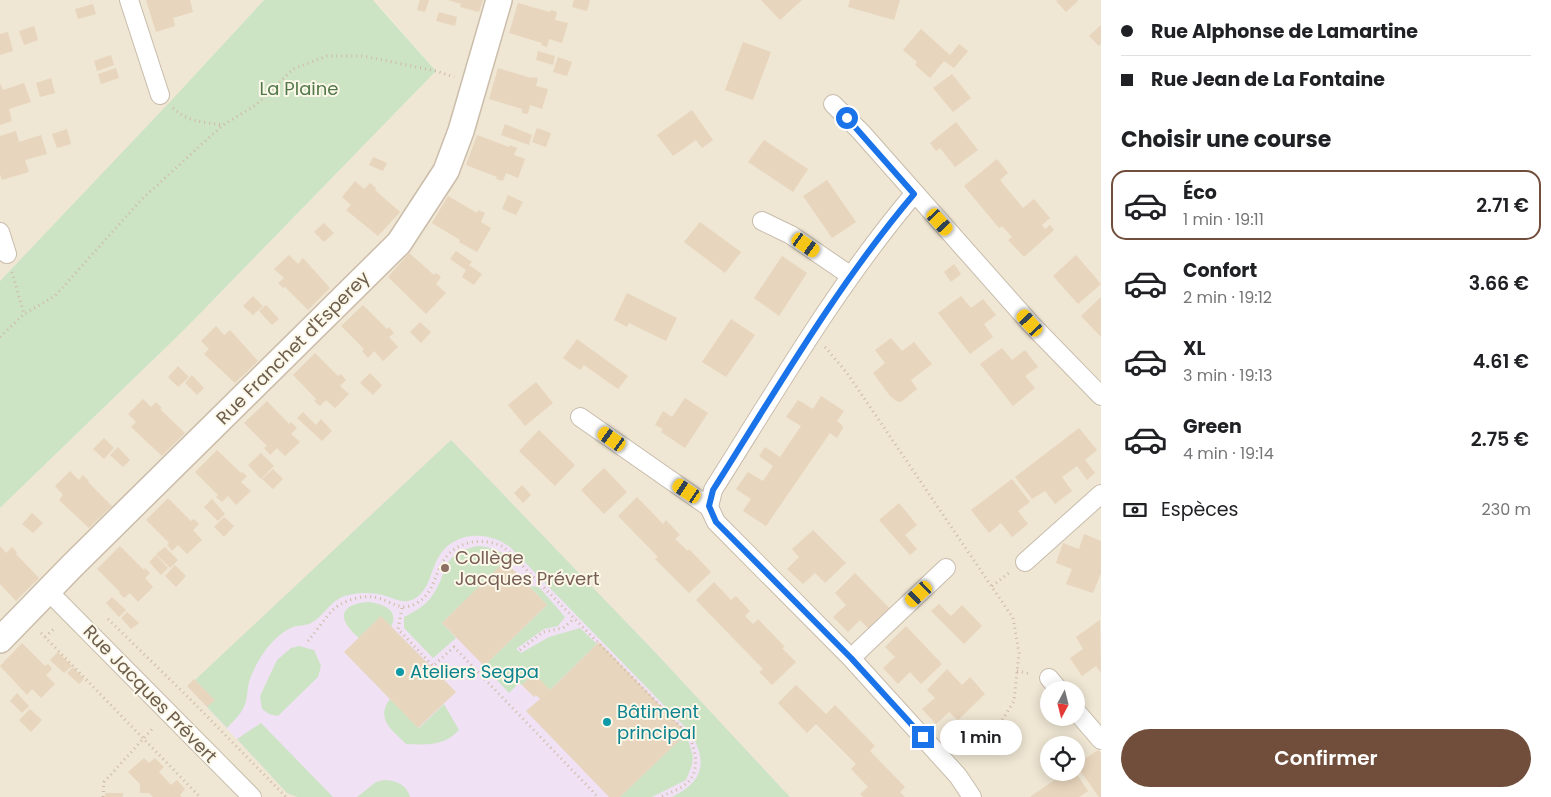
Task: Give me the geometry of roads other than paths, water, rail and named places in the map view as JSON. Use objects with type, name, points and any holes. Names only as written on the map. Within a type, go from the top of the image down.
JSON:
[{"type":"street","points":[[129,0],[160,95]]},
{"type":"street","name":"Rue Franchet d'Esperey","points":[[0,640],[73,565],[399,243],[446,171],[461,130],[499,0]]},
{"type":"street","points":[[833,104],[861,132],[1030,323],[1101,396]]},
{"type":"street","points":[[709,506],[713,490],[813,332],[886,227],[914,194]]},
{"type":"street","points":[[762,222],[791,235],[851,276]]},
{"type":"street","points":[[0,232],[7,254]]},
{"type":"street","points":[[580,417],[709,506],[716,522],[851,658],[958,776],[972,797]]},
{"type":"street","points":[[1025,562],[1101,494]]},
{"type":"street","points":[[851,658],[946,568]]},
{"type":"street","name":"Rue Jacques Prévert","points":[[48,591],[252,797]]},
{"type":"street","points":[[1085,721],[1101,740]]},
{"type":"place","name":"Collège Jacques Prévert","points":[[445,568]]},
{"type":"place","name":"Ateliers Segpa","points":[[400,672]]},
{"type":"place","name":"Bâtiment principal","points":[[607,722]]},
{"type":"park label","name":"La Plaine","points":[[299,89]]}]
